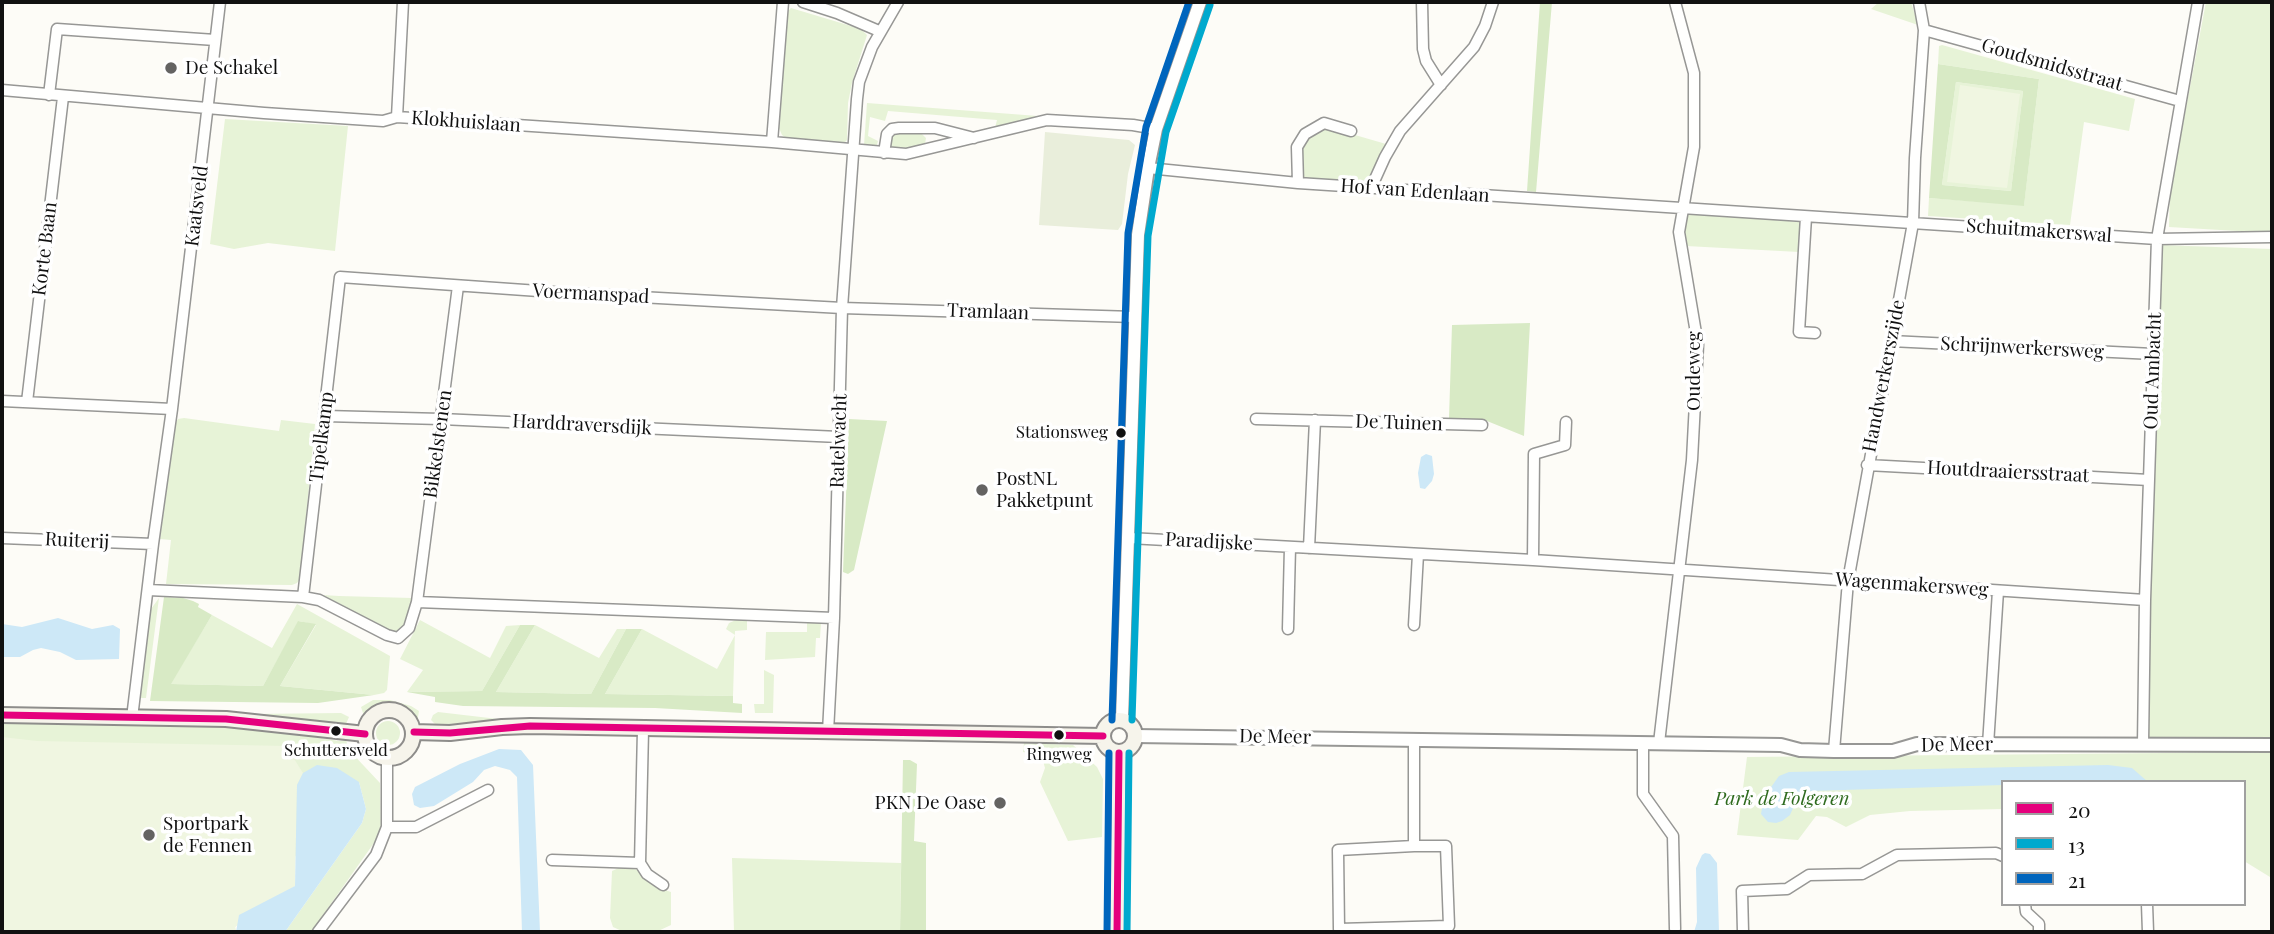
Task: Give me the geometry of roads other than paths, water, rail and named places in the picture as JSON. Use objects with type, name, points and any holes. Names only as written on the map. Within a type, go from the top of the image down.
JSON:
[{"type":"main road","points":[[387,710],[404,715],[414,732],[410,748],[403,755],[387,759],[373,752],[367,745],[365,734],[367,724],[373,716],[387,710]]},
{"type":"main road","points":[[2,715],[253,721],[365,734]]},
{"type":"main road","points":[[1122,720],[1132,726],[1135,736],[1127,751],[1119,753],[1105,744],[1103,736],[1109,723],[1122,720]]},
{"type":"main road","points":[[414,732],[450,733],[530,726],[1103,736]]},
{"type":"main road","points":[[1117,932],[1119,753]]},
{"type":"street","name":"Kaatsveld","points":[[172,409],[220,2]]},
{"type":"street","points":[[397,117],[403,2]]},
{"type":"street","points":[[772,142],[783,2]]},
{"type":"street","points":[[803,2],[880,31]]},
{"type":"street","name":"Ratelwacht","points":[[828,732],[834,618],[842,308],[859,82],[880,31],[898,2]]},
{"type":"street","points":[[1122,720],[1138,235],[1156,129],[1200,2]]},
{"type":"street","points":[[1422,2],[1423,49],[1426,61],[1441,85]]},
{"type":"street","points":[[1371,188],[1400,131],[1474,47],[1493,2]]},
{"type":"street","name":"Oudeweg","points":[[1659,743],[1692,460],[1698,345],[1679,232],[1694,148],[1694,73],[1675,2]]},
{"type":"street","name":"Handwerkerszijde","points":[[1834,751],[1848,581],[1913,223],[1924,30],[1919,2]]},
{"type":"street","name":"Oud Ambacht","points":[[2143,744],[2157,239],[2198,2]]},
{"type":"street","points":[[49,95],[57,29],[215,40]]},
{"type":"street","name":"Goudsmidsstraat","points":[[1924,30],[2180,101]]},
{"type":"street","name":"Klokhuislaan","points":[[2,90],[208,109],[383,121],[397,117],[772,142],[906,154],[1021,125],[1058,120],[1156,129]]},
{"type":"street","name":"Korte Baan","points":[[27,402],[63,97]]},
{"type":"street","points":[[1298,183],[1297,147],[1305,134],[1324,124],[1351,131]]},
{"type":"street","name":"Klokhuislaan","points":[[884,153],[887,134],[892,129],[935,128],[974,138]]},
{"type":"street","name":"Hof van Edenlaan","points":[[1148,168],[1298,183],[1683,209]]},
{"type":"street","name":"Schuitmakerswal","points":[[1683,209],[2157,239],[2272,237]]},
{"type":"street","points":[[1805,217],[1799,332],[1815,334]]},
{"type":"street","name":"Voermanspad","points":[[340,277],[842,308]]},
{"type":"street","name":"Tipelkamp","points":[[303,597],[340,277]]},
{"type":"street","name":"Bikkelstenen","points":[[417,602],[458,286]]},
{"type":"street","name":"Tramlaan","points":[[842,308],[1134,317]]},
{"type":"street","name":"Schrijnwerkersweg","points":[[1891,341],[2153,354]]},
{"type":"street","points":[[2,401],[172,409],[132,718]]},
{"type":"street","name":"Harddraversdijk","points":[[325,416],[839,437]]},
{"type":"street","name":"De Tuinen","points":[[1256,419],[1482,425]]},
{"type":"street","points":[[1308,548],[1315,420]]},
{"type":"street","points":[[1533,560],[1534,454],[1565,445],[1566,422]]},
{"type":"street","name":"Houtdraaiersstraat","points":[[1867,465],[2149,480]]},
{"type":"street","name":"Ruiterij","points":[[2,538],[153,544]]},
{"type":"street","name":"Paradijske","points":[[1129,538],[1678,570]]},
{"type":"street","points":[[1288,629],[1290,547]]},
{"type":"street","points":[[1414,625],[1418,554]]},
{"type":"street","name":"Wagenmakersweg","points":[[1678,570],[2145,600]]},
{"type":"street","points":[[148,590],[303,597],[329,604],[387,635],[398,638],[409,628],[417,602],[834,618]]},
{"type":"street","points":[[1989,745],[1998,591]]},
{"type":"street","points":[[643,730],[640,863],[647,874],[663,885]]},
{"type":"street","name":"De Meer","points":[[1135,736],[1780,745],[1800,750],[1834,751],[1893,751],[1917,744],[2272,745]]},
{"type":"street","points":[[1414,739],[1415,846]]},
{"type":"street","points":[[1643,744],[1643,794],[1673,836],[1675,929]]},
{"type":"street","points":[[318,932],[376,855],[387,827],[387,759]]},
{"type":"street","points":[[387,827],[416,827],[488,790]]},
{"type":"street","points":[[1415,846],[1446,846],[1449,926],[1339,929],[1338,850],[1415,846]]},
{"type":"street","points":[[1742,932],[1742,891],[1787,889],[1809,875],[1862,874],[1897,856],[1996,853],[2001,855]]},
{"type":"street","points":[[551,860],[640,863]]},
{"type":"street","points":[[2025,906],[2026,912],[2039,925],[2039,932]]},
{"type":"street","points":[[2147,906],[2148,930]]},
{"type":"water","points":[[1426,454],[1432,456],[1434,474],[1425,489],[1420,488],[1418,473],[1421,457]]},
{"type":"water","points":[[58,618],[92,629],[113,625],[120,629],[119,659],[76,660],[60,652],[41,648],[20,657],[2,657],[2,624],[22,627]]},
{"type":"water","points":[[499,749],[521,750],[533,765],[540,932],[522,932],[517,777],[510,770],[495,766],[484,770],[473,782],[434,806],[420,808],[414,805],[412,794],[415,787],[460,764]]},
{"type":"water","points":[[317,765],[337,768],[359,782],[366,809],[362,823],[285,932],[236,932],[239,915],[295,886],[297,785],[303,773]]},
{"type":"water","points":[[2108,765],[2132,768],[2146,780],[2001,780],[2001,785],[1811,791],[1796,801],[1790,815],[1782,821],[1768,822],[1761,814],[1764,797],[1779,776],[1789,772]]},
{"type":"water","points":[[1705,853],[1710,854],[1717,863],[1719,932],[1694,932],[1697,922],[1696,868]]},
{"type":"place","name":"De Schakel","points":[[171,68]]},
{"type":"place","name":"Stationsweg","points":[[1121,433]]},
{"type":"place","name":"PostNL Pakketpunt","points":[[982,490]]},
{"type":"place","name":"Schuttersveld","points":[[336,731]]},
{"type":"place","name":"Ringweg","points":[[1059,735]]},
{"type":"place","name":"PKN De Oase","points":[[1000,803]]},
{"type":"place","name":"Sportpark de Fennen","points":[[149,835]]},
{"type":"park label","name":"Park de Folgeren","points":[[1782,799]]}]
